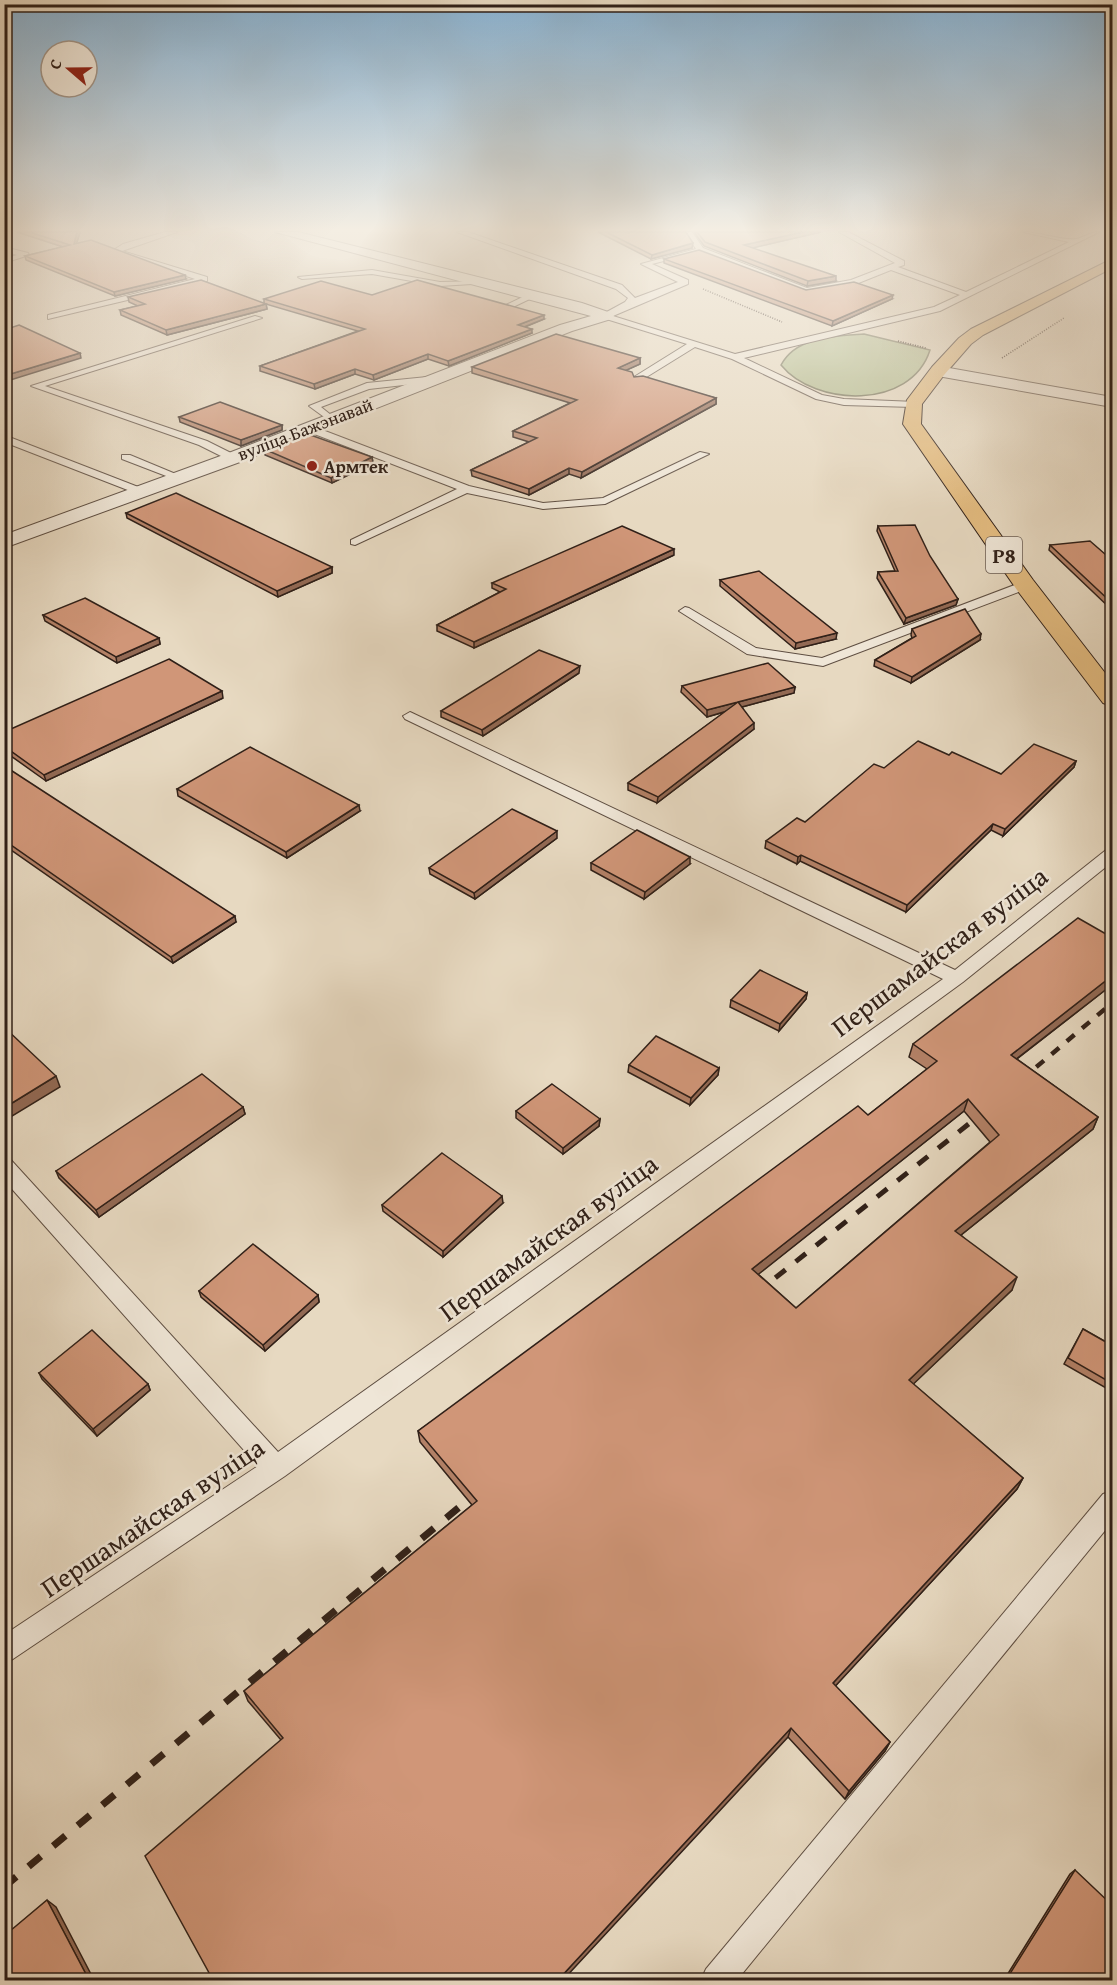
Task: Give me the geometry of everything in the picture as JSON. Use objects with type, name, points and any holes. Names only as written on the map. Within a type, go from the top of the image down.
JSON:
[{"type":"main road","points":[[913,405],[964,341],[992,325]]},
{"type":"main road","name":"Р8","points":[[913,405],[912,424],[1025,585],[1113,698]]},
{"type":"street","name":"вуліца Бажэнавай","points":[[5,542],[233,458],[427,380],[577,325]]},
{"type":"street","points":[[938,371],[1113,402]]},
{"type":"lane","points":[[233,458],[203,443],[36,386],[236,325]]},
{"type":"lane","points":[[634,325],[735,357],[819,397],[844,402],[913,405]]},
{"type":"lane","points":[[735,357],[871,325]]},
{"type":"lane","points":[[637,379],[695,343]]},
{"type":"lane","points":[[308,428],[466,489],[543,507],[605,501],[704,454]]},
{"type":"lane","points":[[4,438],[142,492]]},
{"type":"lane","points":[[126,456],[178,477]]},
{"type":"lane","points":[[355,542],[466,489]]},
{"type":"lane","points":[[685,611],[752,651],[823,662],[1025,585]]},
{"type":"lane","points":[[410,716],[957,978]]},
{"type":"lane","name":"Першамайская вуліца","points":[[4,1651],[276,1468],[957,978],[1113,854]]},
{"type":"lane","points":[[4,1166],[276,1468]]},
{"type":"lane","points":[[717,1980],[1113,1503]]},
{"type":"path","points":[[999,360],[1052,325]]},
{"type":"green space","points":[[864,334],[930,350],[920,370],[903,384],[883,392],[861,396],[838,395],[816,389],[796,379],[781,365],[788,355],[806,343],[829,337]]},
{"type":"building","points":[[19,325],[80,353],[4,376],[4,330]]},
{"type":"building","points":[[154,325],[187,325],[166,330]]},
{"type":"building","points":[[350,325],[519,325],[532,329],[448,361],[428,354],[373,375],[355,369],[314,384],[260,366],[365,329]]},
{"type":"building","points":[[556,334],[640,358],[618,368],[632,372],[634,377],[643,376],[716,398],[582,472],[569,468],[529,489],[471,470],[537,438],[513,431],[577,400],[472,367]]},
{"type":"building","points":[[220,402],[282,425],[241,440],[179,417]]},
{"type":"building","points":[[305,433],[372,457],[331,478],[264,449]]},
{"type":"building","points":[[176,493],[332,567],[277,591],[126,513]]},
{"type":"building","points":[[915,525],[930,556],[958,599],[906,618],[878,572],[898,571],[878,526]]},
{"type":"building","points":[[622,526],[674,549],[474,642],[437,625],[506,589],[492,583]]},
{"type":"building","points":[[1090,541],[1113,561],[1113,604],[1050,545]]},
{"type":"building","points":[[759,571],[837,633],[796,643],[720,580]]},
{"type":"building","points":[[85,598],[159,638],[116,657],[43,615]]},
{"type":"building","points":[[965,609],[981,634],[912,677],[875,660],[916,636],[912,629]]},
{"type":"building","points":[[539,650],[580,666],[482,730],[441,711]]},
{"type":"building","points":[[169,659],[222,691],[44,775],[4,746],[4,732]]},
{"type":"building","points":[[768,663],[795,687],[707,710],[682,686]]},
{"type":"building","points":[[738,702],[754,723],[658,797],[628,783]]},
{"type":"building","points":[[918,741],[949,755],[952,752],[1001,774],[1034,744],[1076,761],[1005,829],[993,824],[907,905],[766,841],[797,818],[805,822],[874,764],[884,768]]},
{"type":"building","points":[[250,747],[359,805],[286,852],[177,789]]},
{"type":"building","points":[[6,767],[235,916],[171,957],[4,840],[4,768]]},
{"type":"building","points":[[512,809],[557,831],[474,893],[429,868]]},
{"type":"building","points":[[637,830],[690,857],[645,892],[591,863]]},
{"type":"building","points":[[1078,918],[1113,938],[1113,975],[1011,1055],[1098,1117],[955,1231],[1017,1277],[909,1380],[1023,1478],[833,1683],[890,1742],[849,1791],[791,1728],[558,1980],[213,1980],[145,1856],[283,1738],[244,1691],[477,1501],[418,1431],[858,1106],[868,1115],[937,1061],[913,1044]],"holes":[[[968,1099],[999,1135],[796,1308],[752,1269]]]},
{"type":"building","points":[[760,970],[807,993],[780,1024],[731,1000]]},
{"type":"building","points":[[4,1027],[56,1076],[4,1108]]},
{"type":"building","points":[[656,1036],[719,1068],[691,1098],[629,1065]]},
{"type":"building","points":[[202,1074],[243,1107],[96,1210],[56,1171]]},
{"type":"building","points":[[552,1084],[600,1119],[563,1148],[516,1111]]},
{"type":"building","points":[[442,1153],[502,1196],[443,1251],[382,1205]]},
{"type":"building","points":[[253,1244],[318,1295],[263,1345],[199,1291]]},
{"type":"building","points":[[1083,1329],[1113,1346],[1113,1384],[1068,1358]]},
{"type":"building","points":[[92,1330],[148,1384],[93,1429],[39,1373]]},
{"type":"building","points":[[1075,1870],[1113,1906],[1113,1980],[1006,1980]]},
{"type":"building","points":[[47,1900],[89,1980],[4,1980],[4,1936]]},
{"type":"railway","points":[[1021,1080],[1112,1003]]},
{"type":"railway","points":[[755,1294],[985,1111]]},
{"type":"railway","points":[[4,1887],[481,1489]]},
{"type":"place","name":"Армтек","points":[[312,466]]}]
